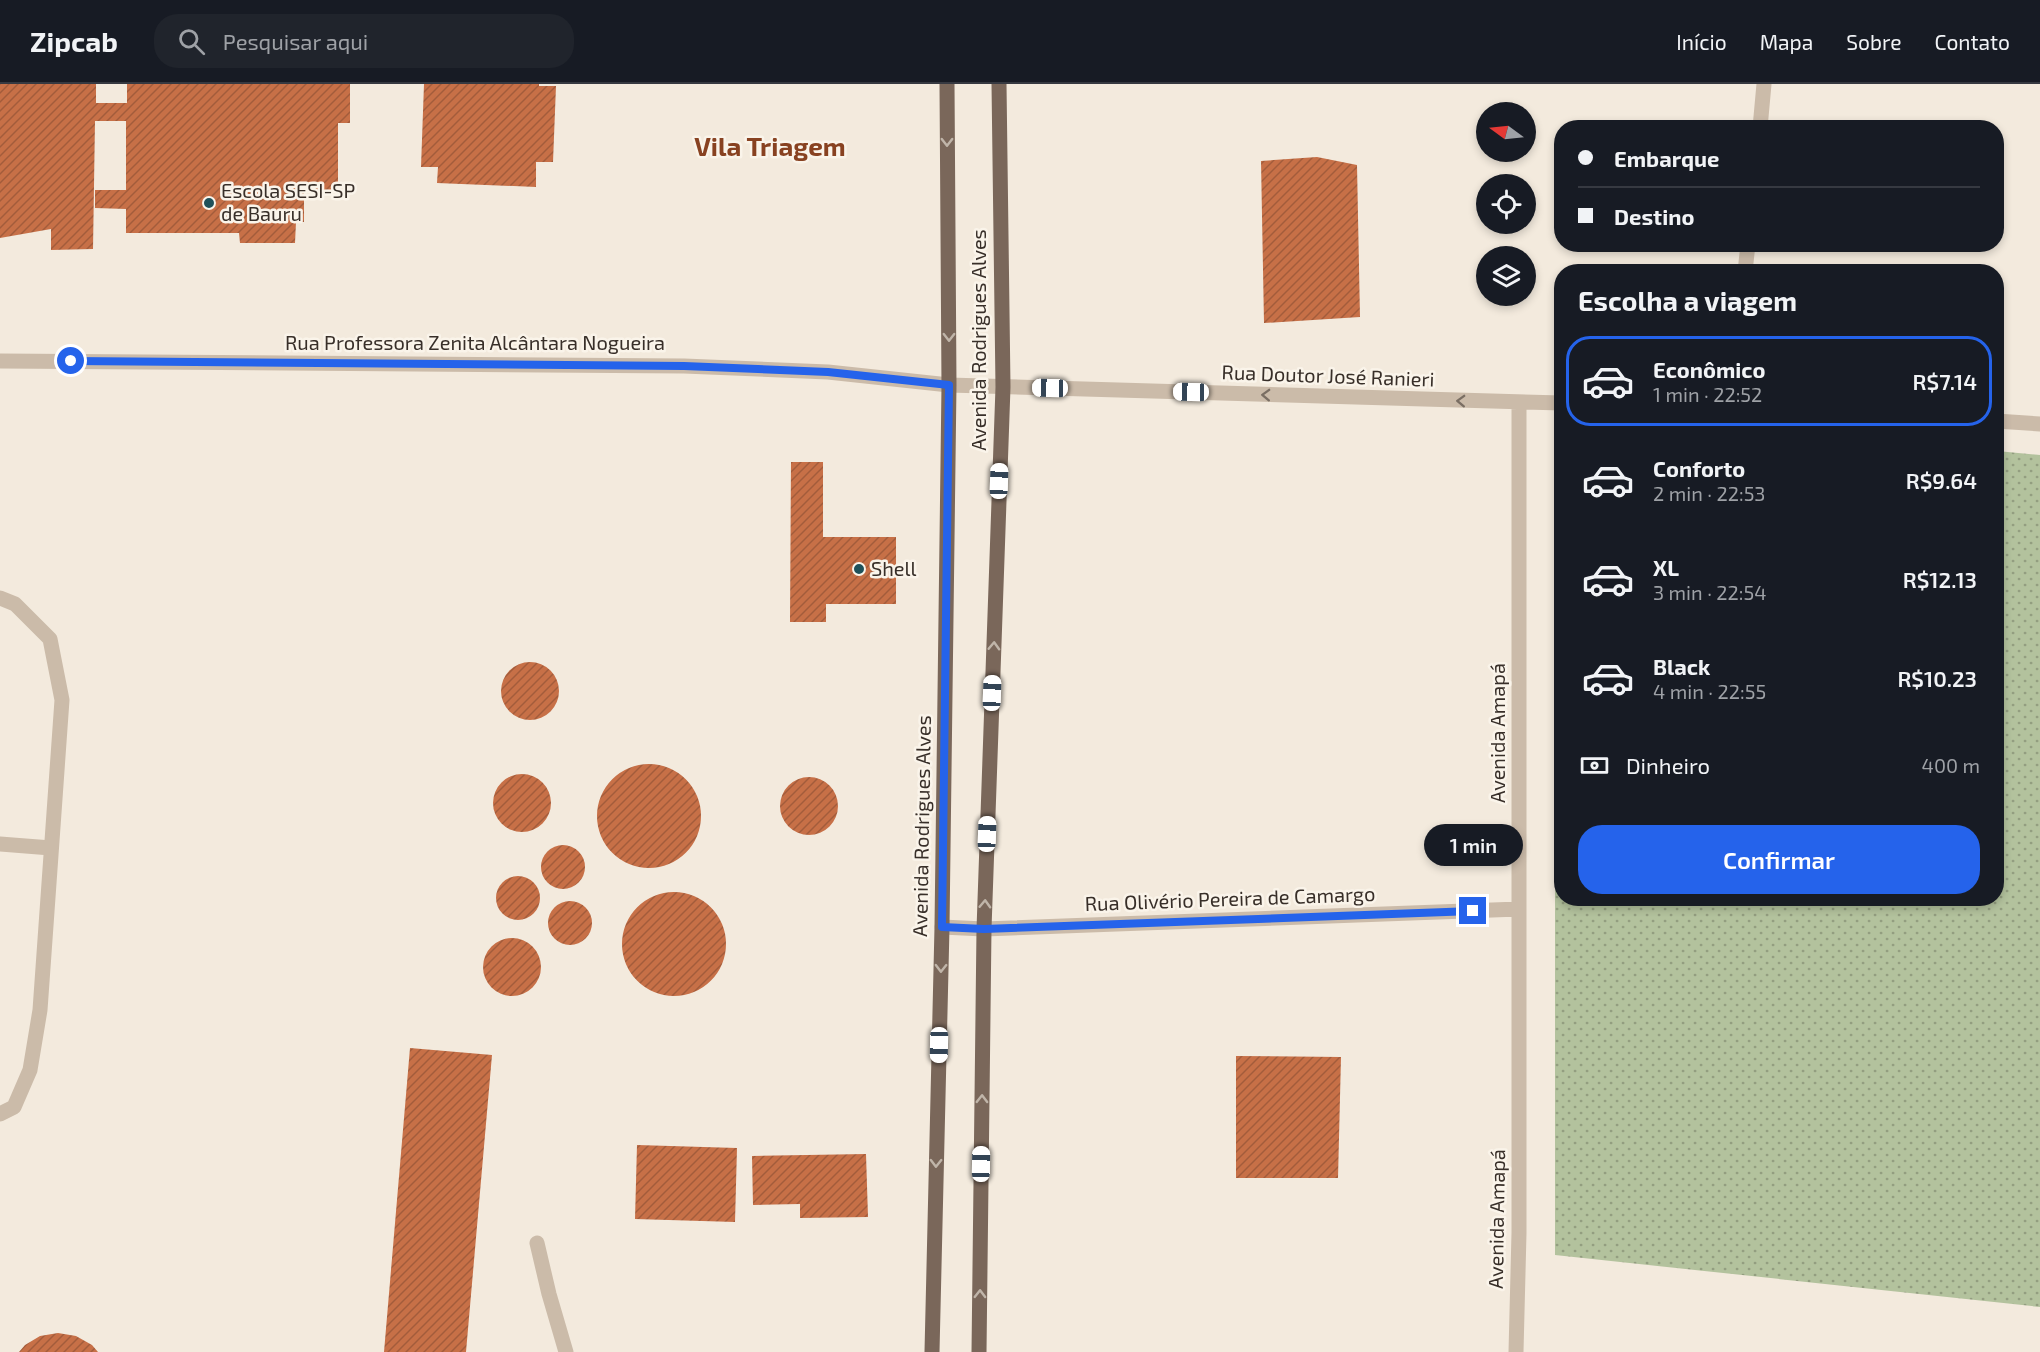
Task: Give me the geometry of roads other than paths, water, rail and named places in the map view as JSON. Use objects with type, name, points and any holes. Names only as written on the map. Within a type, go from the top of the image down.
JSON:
[{"type":"main road","name":"Avenida Rodrigues Alves","points":[[932,1352],[942,927],[949,385],[947,84]]},
{"type":"main road","name":"Avenida Rodrigues Alves","points":[[979,1352],[984,929],[1003,387],[999,84]]},
{"type":"street","points":[[1761,120],[1764,84]]},
{"type":"street","name":"Rua Professora Zenita Alcântara Nogueira","points":[[0,361],[684,366],[828,372],[949,385]]},
{"type":"street","name":"Rua Doutor José Ranieri","points":[[949,385],[1554,403]]},
{"type":"street","name":"Avenida Amapá","points":[[1516,1352],[1519,1221],[1519,402]]},
{"type":"street","points":[[2004,422],[2040,424]]},
{"type":"street","points":[[0,598],[15,604],[50,639],[62,700],[40,1010],[30,1070],[14,1107],[0,1114]]},
{"type":"street","points":[[0,844],[51,848]]},
{"type":"street","name":"Rua Olivério Pereira de Camargo","points":[[942,927],[984,929],[1519,909]]},
{"type":"street","points":[[537,1243],[566,1352]]},
{"type":"place","name":"Escola SESI-SP de Bauru","points":[[209,203]]},
{"type":"place","name":"Shell","points":[[859,569]]},
{"type":"district","name":"Vila Triagem","points":[[770,147]]}]
